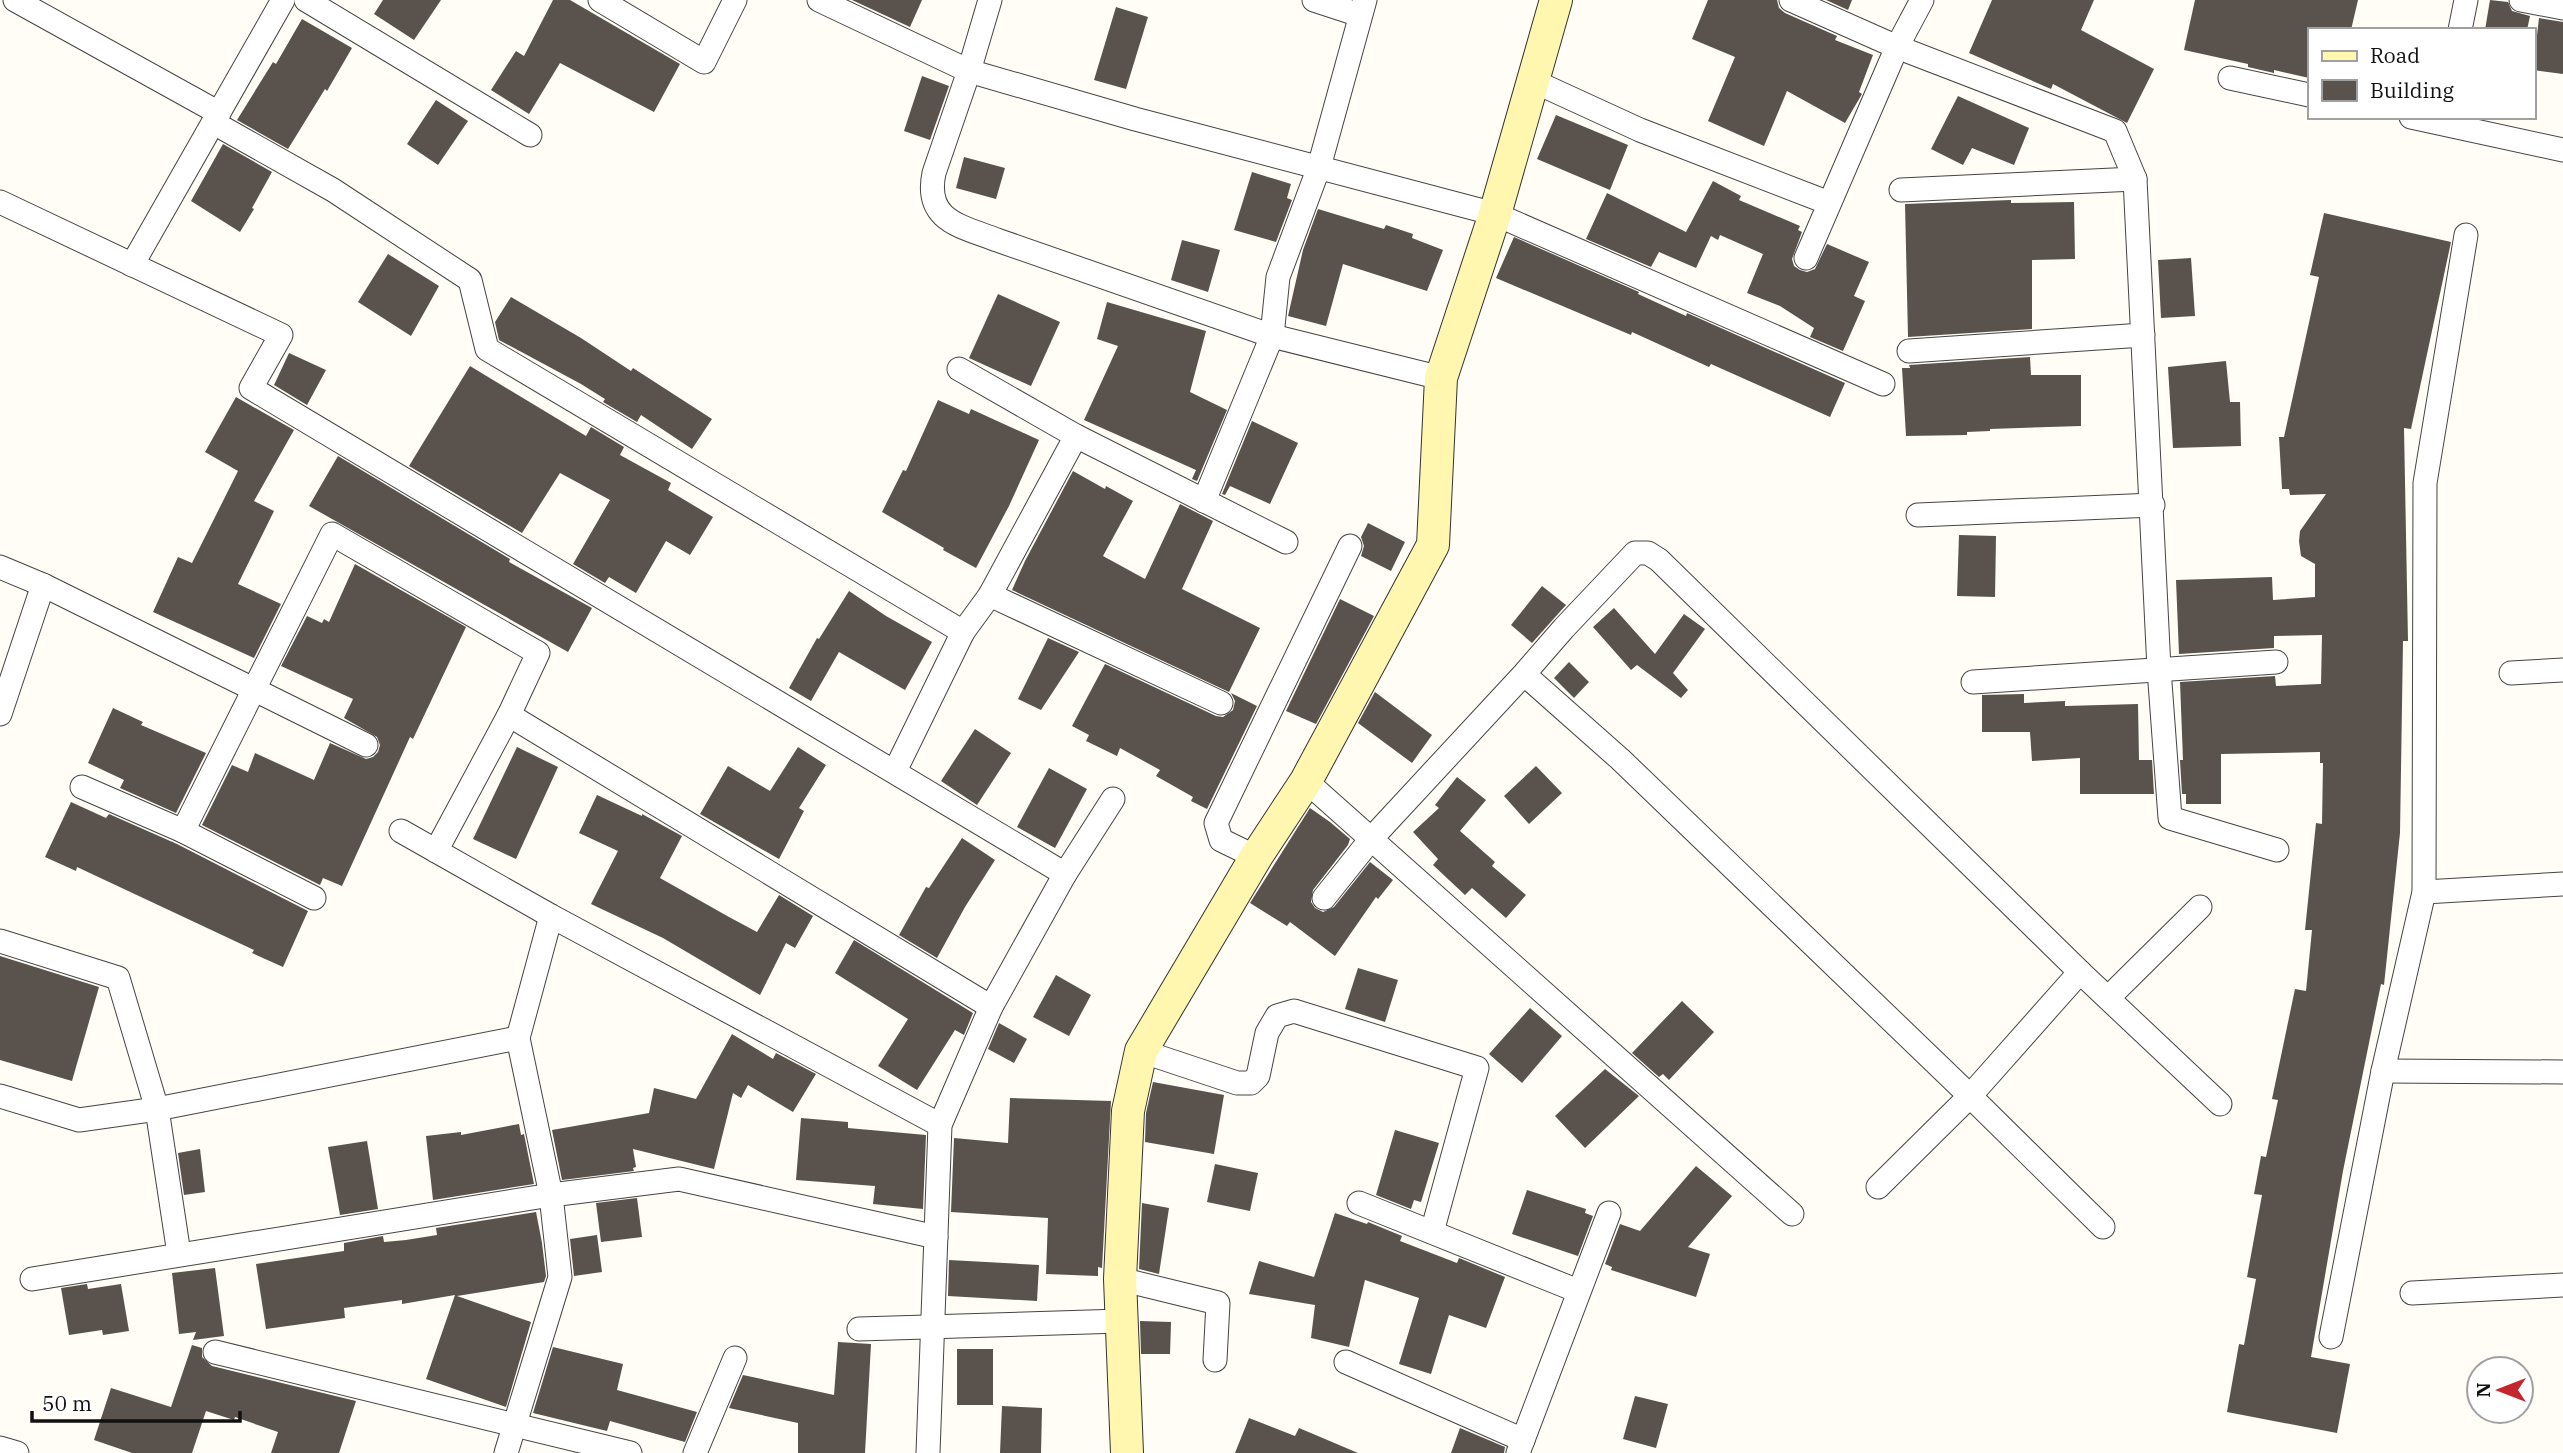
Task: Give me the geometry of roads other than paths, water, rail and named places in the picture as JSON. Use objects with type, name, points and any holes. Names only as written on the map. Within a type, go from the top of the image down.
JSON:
[{"type":"street","points":[[15,0],[216,118],[470,280],[487,348],[963,632]]},
{"type":"street","points":[[132,265],[283,0]]},
{"type":"street","points":[[306,0],[530,135]]},
{"type":"street","points":[[600,0],[704,62],[735,0]]},
{"type":"street","points":[[819,0],[969,71],[1135,120],[1495,214],[1883,384]]},
{"type":"street","points":[[990,0],[930,189],[933,203],[940,215],[997,240],[1272,336],[1441,378]]},
{"type":"street","points":[[1204,501],[1272,336],[1278,278],[1319,167],[1362,7],[1314,0]]},
{"type":"street","points":[[1127,1453],[1120,1279],[1128,1111],[1140,1051],[1256,857],[1306,781],[1433,545],[1441,378],[1495,214],[1531,79],[1556,0]]},
{"type":"street","points":[[1791,0],[1897,47],[2115,131],[2135,179],[2170,818],[2277,850]]},
{"type":"street","points":[[1806,258],[1897,47],[1922,0]]},
{"type":"street","points":[[2460,28],[2466,0]]},
{"type":"street","points":[[2521,0],[2563,8]]},
{"type":"street","points":[[2230,78],[2308,95]]},
{"type":"street","points":[[1531,79],[1640,130],[1829,203]]},
{"type":"street","points":[[2442,121],[2563,150]]},
{"type":"street","points":[[1901,190],[2135,179]]},
{"type":"street","points":[[0,202],[281,335],[251,388],[1065,874]]},
{"type":"street","points":[[2331,1337],[2383,1071],[2424,892],[2425,483],[2466,235]]},
{"type":"street","points":[[1909,351],[2143,335]]},
{"type":"street","points":[[959,369],[1076,436],[1286,542]]},
{"type":"street","points":[[895,771],[963,632],[990,595],[1076,436]]},
{"type":"street","points":[[1918,515],[2153,505]]},
{"type":"street","points":[[183,831],[332,534],[538,653],[509,715],[436,850]]},
{"type":"street","points":[[1256,857],[1222,840],[1216,823],[1350,546]]},
{"type":"street","points":[[1324,898],[1371,839],[1564,628],[1635,553],[1648,553],[1660,560],[2080,972],[2220,1104]]},
{"type":"street","points":[[0,567],[43,585],[366,745]]},
{"type":"street","points":[[0,714],[43,585]]},
{"type":"street","points":[[990,595],[1220,703]]},
{"type":"street","points":[[1973,682],[2276,662]]},
{"type":"street","points":[[2511,673],[2563,670]]},
{"type":"street","points":[[1524,674],[1620,759],[2104,1227]]},
{"type":"street","points":[[509,715],[991,1007]]},
{"type":"street","points":[[1306,781],[1792,1214]]},
{"type":"street","points":[[82,787],[183,831],[314,898]]},
{"type":"street","points":[[928,1453],[940,1125],[991,1007],[1065,874],[1113,799]]},
{"type":"street","points":[[401,831],[551,916],[940,1125]]},
{"type":"street","points":[[2424,892],[2563,884]]},
{"type":"street","points":[[2108,998],[2200,907]]},
{"type":"street","points":[[506,1453],[560,1278],[551,1195],[518,1038],[551,916]]},
{"type":"street","points":[[0,941],[118,978],[157,1109],[179,1254]]},
{"type":"street","points":[[1878,1187],[1970,1096],[2080,972]]},
{"type":"street","points":[[1140,1051],[1237,1083],[1251,1083],[1258,1076],[1267,1033],[1277,1016],[1294,1011],[1477,1068],[1432,1232]]},
{"type":"street","points":[[0,1096],[79,1120],[157,1109],[518,1038]]},
{"type":"street","points":[[2383,1071],[2563,1072]]},
{"type":"street","points":[[32,1279],[551,1195],[679,1179],[936,1237]]},
{"type":"street","points":[[1359,1203],[1578,1291]]},
{"type":"street","points":[[1346,1362],[1521,1447],[1609,1213]]},
{"type":"street","points":[[1120,1279],[1218,1303],[1214,1360]]},
{"type":"street","points":[[2412,1293],[2563,1285]]},
{"type":"street","points":[[859,1329],[1121,1321]]},
{"type":"street","points":[[215,1352],[630,1453]]},
{"type":"street","points":[[695,1453],[735,1358]]},
{"type":"street","points":[[0,1448],[17,1453]]}]
